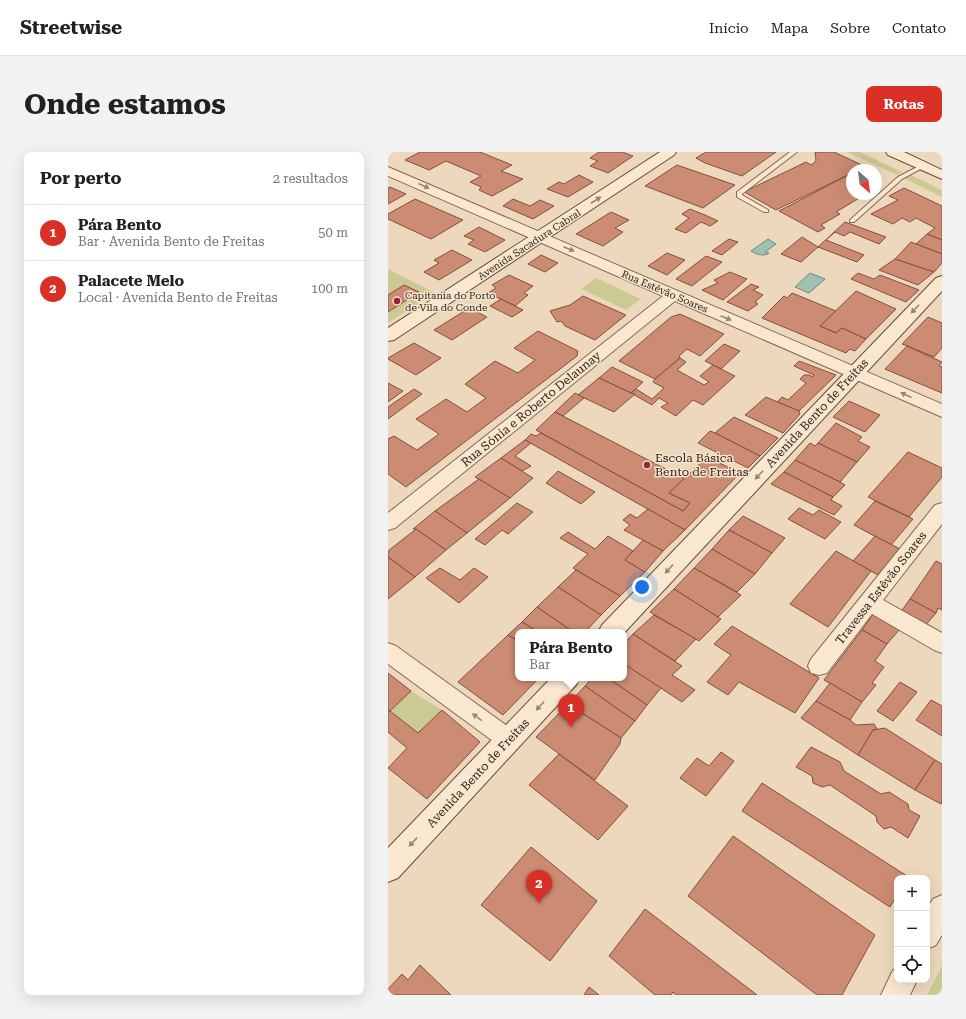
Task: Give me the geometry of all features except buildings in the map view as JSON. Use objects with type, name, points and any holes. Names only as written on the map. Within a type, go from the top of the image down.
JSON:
[{"type":"street","name":"Avenida Sacadura Cabral","points":[[388,336],[540,237],[666,152]]},
{"type":"street","points":[[893,152],[942,174]]},
{"type":"street","name":"Rua Estêvão Soares","points":[[388,171],[942,411]]},
{"type":"street","name":"Avenida Bento de Freitas","points":[[613,629],[942,281]]},
{"type":"street","name":"Rua Sónia e Roberto Delaunay","points":[[388,523],[673,295]]},
{"type":"street","name":"Travessa Estêvão Soares","points":[[819,666],[942,510]]},
{"type":"street","points":[[870,603],[942,644]]},
{"type":"street","points":[[388,652],[509,740]]},
{"type":"street","name":"Avenida Bento de Freitas","points":[[388,868],[564,681]]},
{"type":"street","points":[[930,930],[942,908]]},
{"type":"street","points":[[895,995],[901,983]]},
{"type":"lane","points":[[766,212],[738,196],[739,193],[794,152]]},
{"type":"lane","points":[[852,221],[900,178],[923,166]]},
{"type":"shaded area","points":[[847,152],[860,152],[902,172],[897,175],[882,168],[882,164],[873,164]]},
{"type":"shaded area","points":[[911,175],[942,190],[942,197],[905,179]]},
{"type":"shaded area","points":[[768,239],[776,244],[765,252],[769,253],[768,254],[760,255],[751,251]]},
{"type":"shaded area","points":[[388,269],[435,293],[388,323]]},
{"type":"shaded area","points":[[810,273],[825,279],[809,293],[795,287]]},
{"type":"shaded area","points":[[596,278],[641,299],[626,310],[581,289]]},
{"type":"shaded area","points":[[411,691],[442,710],[418,733],[390,711]]},
{"type":"shaded area","points":[[942,966],[942,995],[927,995]]},
{"type":"place","name":"Capitania do Porto de Vila do Conde","points":[[397,301]]},
{"type":"place","name":"Escola Básica Bento de Freitas","points":[[647,465]]},
{"type":"place","name":"Pára Bento","points":[[571,727]]},
{"type":"place","name":"Palacete Melo","points":[[539,903]]}]
